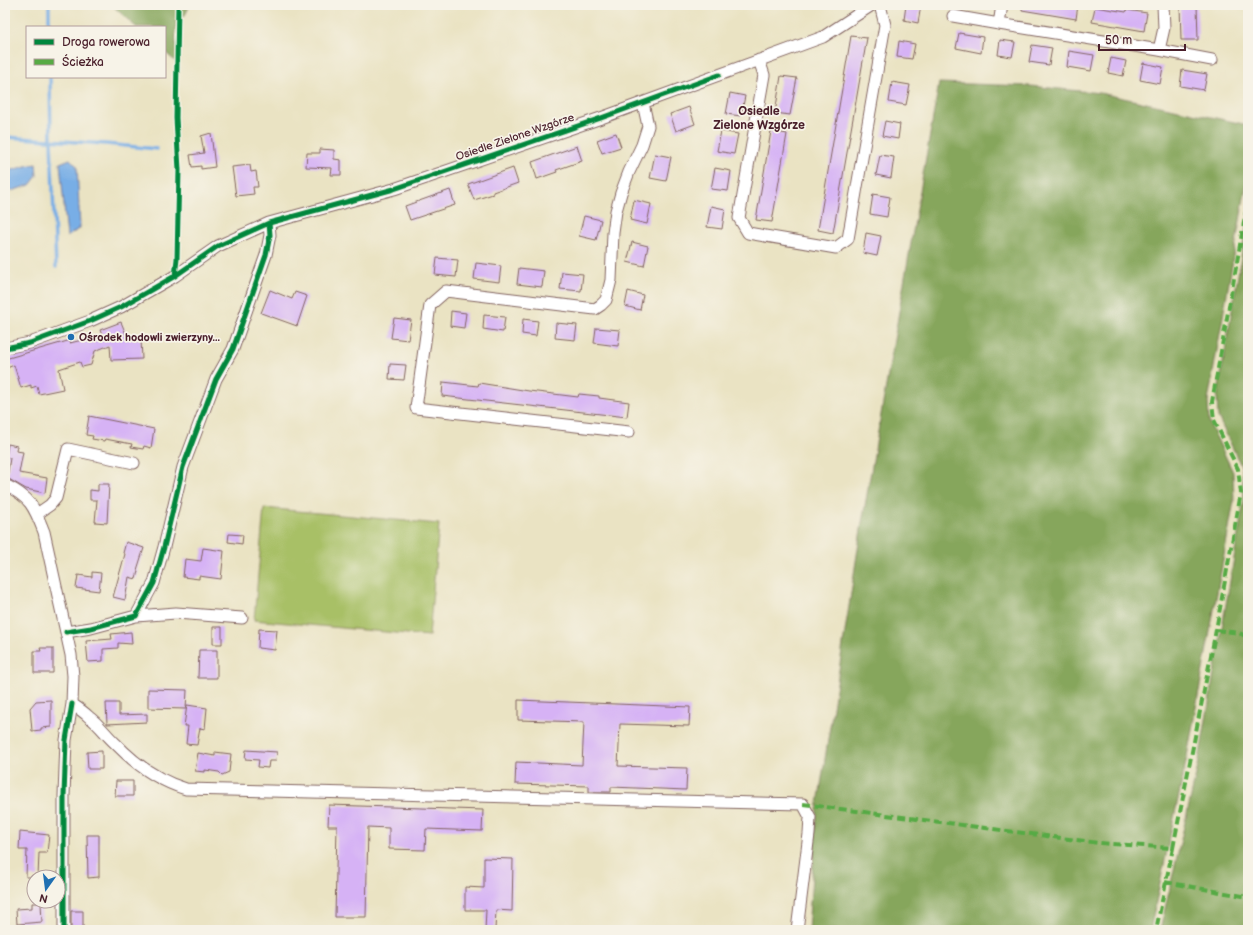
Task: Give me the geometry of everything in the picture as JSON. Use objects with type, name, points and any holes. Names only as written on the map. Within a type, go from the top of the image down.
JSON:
[{"type":"street","name":"Osiedle Zielone Wzgórze","points":[[5,348],[30,343],[90,321],[121,307],[175,276],[218,246],[269,223],[394,189],[643,103],[823,37],[872,5]]},
{"type":"street","points":[[759,60],[764,75],[739,218],[748,233],[836,248],[848,239],[885,25],[880,5]]},
{"type":"street","points":[[999,24],[1002,5]]},
{"type":"street","points":[[1159,50],[1164,28],[1163,5]]},
{"type":"street","points":[[953,16],[1212,60]]},
{"type":"street","points":[[629,432],[416,408],[430,305],[446,291],[595,309],[606,300],[610,280],[616,211],[629,172],[642,145],[648,126],[643,103]]},
{"type":"street","points":[[136,616],[154,584],[183,467],[216,379],[233,349],[266,255],[270,235],[269,223]]},
{"type":"street","points":[[37,514],[50,505],[56,498],[68,449],[134,462]]},
{"type":"street","points":[[5,485],[22,494],[32,506],[44,532],[71,655],[73,676],[72,704],[66,740],[63,886],[64,930]]},
{"type":"street","points":[[66,632],[91,628],[136,616],[176,613],[242,618]]},
{"type":"street","points":[[72,704],[91,717],[116,744],[149,772],[175,785],[186,788],[803,804],[810,818],[798,930]]},
{"type":"green space","points":[[112,5],[190,5],[185,15],[176,19],[176,62],[166,53],[166,26],[135,26]]},
{"type":"green space","points":[[939,83],[1030,86],[1100,93],[1248,125],[1248,175],[1208,401],[1209,422],[1233,472],[1234,501],[1186,762],[1150,930],[808,930],[817,810],[862,523]]},
{"type":"green space","points":[[1248,216],[1248,930],[1160,930],[1198,766],[1244,500],[1242,468],[1218,417],[1217,398]]},
{"type":"green space","points":[[264,508],[439,524],[429,636],[254,620]]},
{"type":"water","points":[[70,159],[77,166],[80,228],[67,237],[60,163]]},
{"type":"water","points":[[36,164],[37,176],[30,185],[5,193],[5,172]]},
{"type":"building","points":[[906,5],[921,5],[918,23],[904,20]]},
{"type":"building","points":[[1022,5],[1078,5],[1076,19],[1022,10]]},
{"type":"building","points":[[1180,5],[1197,5],[1198,40],[1181,40]]},
{"type":"building","points":[[1095,7],[1126,12],[1127,10],[1147,13],[1144,31],[1092,22]]},
{"type":"building","points":[[959,33],[983,37],[981,53],[956,48]]},
{"type":"building","points":[[851,36],[867,38],[833,233],[818,230]]},
{"type":"building","points":[[1000,40],[1015,42],[1012,57],[998,55]]},
{"type":"building","points":[[899,41],[915,44],[912,59],[897,57]]},
{"type":"building","points":[[1032,45],[1052,48],[1049,65],[1029,62]]},
{"type":"building","points":[[1069,51],[1094,55],[1091,71],[1067,67]]},
{"type":"building","points":[[1111,58],[1126,61],[1123,76],[1108,73]]},
{"type":"building","points":[[1143,63],[1163,67],[1160,84],[1140,80]]},
{"type":"building","points":[[1182,70],[1207,74],[1204,90],[1180,86]]},
{"type":"building","points":[[781,76],[797,78],[790,115],[775,113]]},
{"type":"building","points":[[892,82],[910,85],[906,105],[889,102]]},
{"type":"building","points":[[730,93],[745,96],[741,116],[726,114]]},
{"type":"building","points":[[689,107],[695,124],[676,131],[670,114]]},
{"type":"building","points":[[885,121],[900,124],[898,139],[882,136]]},
{"type":"building","points":[[721,131],[738,134],[734,154],[717,151]]},
{"type":"building","points":[[771,131],[787,134],[772,222],[756,220]]},
{"type":"building","points":[[211,133],[215,167],[201,169],[201,166],[192,167],[190,155],[204,153],[201,136]]},
{"type":"building","points":[[616,133],[621,147],[602,153],[597,140]]},
{"type":"building","points":[[577,146],[582,161],[556,170],[557,172],[537,179],[532,162]]},
{"type":"building","points":[[320,149],[334,150],[334,159],[341,160],[341,175],[331,175],[332,168],[306,167],[307,153],[320,153]]},
{"type":"building","points":[[655,154],[671,157],[666,181],[650,178]]},
{"type":"building","points":[[880,155],[894,157],[891,178],[876,175]]},
{"type":"building","points":[[250,165],[251,172],[256,171],[258,187],[253,187],[254,194],[236,196],[232,167]]},
{"type":"building","points":[[513,168],[518,183],[493,192],[493,194],[474,200],[468,184]]},
{"type":"building","points":[[715,168],[731,171],[728,191],[711,189]]},
{"type":"building","points":[[450,190],[455,205],[410,220],[405,206]]},
{"type":"building","points":[[873,194],[890,197],[887,217],[870,214]]},
{"type":"building","points":[[634,200],[651,204],[647,224],[630,220]]},
{"type":"building","points":[[711,206],[725,209],[722,229],[707,227]]},
{"type":"building","points":[[584,216],[601,220],[596,240],[579,236]]},
{"type":"building","points":[[866,233],[881,236],[877,256],[863,253]]},
{"type":"building","points":[[632,242],[648,246],[644,266],[627,262]]},
{"type":"building","points":[[437,258],[458,260],[456,277],[435,275]]},
{"type":"building","points":[[476,263],[501,266],[499,282],[474,279]]},
{"type":"building","points":[[519,268],[544,271],[542,287],[517,284]]},
{"type":"building","points":[[562,272],[583,274],[581,291],[560,289]]},
{"type":"building","points":[[270,290],[292,299],[295,292],[307,296],[297,326],[261,313]]},
{"type":"building","points":[[628,291],[643,295],[640,310],[625,306]]},
{"type":"building","points":[[451,311],[466,313],[464,328],[450,326]]},
{"type":"building","points":[[484,315],[505,317],[503,332],[483,329]]},
{"type":"building","points":[[394,318],[411,320],[408,340],[391,338]]},
{"type":"building","points":[[523,319],[538,321],[536,336],[522,334]]},
{"type":"building","points":[[121,322],[128,339],[141,339],[142,359],[111,360],[110,345],[95,351],[91,365],[82,367],[80,362],[59,369],[63,389],[39,394],[37,386],[31,388],[31,385],[21,388],[14,365],[7,368],[5,359],[71,340],[70,343],[102,335],[100,330]]},
{"type":"building","points":[[556,323],[577,325],[575,340],[555,338]]},
{"type":"building","points":[[596,328],[620,330],[618,346],[594,343]]},
{"type":"building","points":[[390,364],[406,365],[404,380],[389,379]]},
{"type":"building","points":[[443,382],[478,386],[479,383],[578,397],[579,394],[599,396],[599,398],[629,402],[627,417],[442,396]]},
{"type":"building","points":[[89,416],[154,429],[151,448],[144,446],[143,449],[131,447],[132,444],[105,439],[104,441],[92,439],[93,436],[86,435]]},
{"type":"building","points":[[8,444],[17,446],[16,451],[23,452],[19,473],[47,478],[45,493],[26,489],[7,478],[10,458],[6,457]]},
{"type":"building","points":[[98,484],[109,484],[107,523],[95,522],[97,500],[90,500],[90,490],[98,491]]},
{"type":"building","points":[[229,534],[243,535],[242,544],[228,542]]},
{"type":"building","points":[[126,542],[144,548],[137,570],[136,579],[129,577],[125,600],[113,597],[125,554],[123,553]]},
{"type":"building","points":[[203,548],[224,551],[221,579],[199,576],[199,579],[183,577],[185,559],[201,561]]},
{"type":"building","points":[[92,572],[101,573],[99,591],[76,588],[78,575],[92,577]]},
{"type":"building","points":[[213,627],[222,627],[222,644],[213,644]]},
{"type":"building","points":[[259,629],[277,630],[275,650],[258,648]]},
{"type":"building","points":[[131,632],[132,644],[118,643],[118,648],[103,649],[103,661],[88,662],[86,641],[112,639],[111,634]]},
{"type":"building","points":[[40,648],[53,648],[53,673],[34,673],[34,651],[41,651]]},
{"type":"building","points":[[199,650],[217,650],[217,678],[198,678]]},
{"type":"building","points":[[148,689],[187,690],[186,709],[148,708]]},
{"type":"building","points":[[51,700],[51,727],[32,731],[30,708],[36,701]]},
{"type":"building","points":[[518,700],[690,707],[689,726],[620,724],[618,766],[687,768],[686,790],[611,787],[611,792],[589,792],[589,786],[515,784],[516,762],[582,765],[584,722],[518,720]]},
{"type":"building","points":[[106,703],[119,703],[119,715],[147,714],[147,722],[107,724]]},
{"type":"building","points":[[187,705],[207,708],[205,729],[200,728],[197,745],[186,744],[188,726],[184,726]]},
{"type":"building","points":[[246,750],[277,752],[276,761],[269,761],[268,768],[258,767],[259,760],[245,759]]},
{"type":"building","points":[[102,751],[102,769],[88,769],[87,752]]},
{"type":"building","points":[[215,752],[231,754],[229,772],[222,775],[219,772],[205,770],[205,772],[195,771],[198,753],[215,756]]},
{"type":"building","points":[[116,781],[133,781],[133,796],[115,796]]},
{"type":"building","points":[[329,805],[483,810],[482,831],[426,829],[425,850],[389,849],[389,828],[368,827],[366,917],[335,917],[337,826],[328,826]]},
{"type":"building","points":[[20,832],[49,835],[47,853],[39,853],[38,869],[26,869],[27,850],[19,850]]},
{"type":"building","points":[[87,835],[99,835],[99,877],[88,878]]},
{"type":"building","points":[[484,858],[513,859],[512,911],[496,910],[495,930],[485,930],[486,910],[465,910],[465,887],[484,888]]},
{"type":"building","points":[[16,909],[41,909],[42,922],[17,924]]},
{"type":"building","points":[[71,911],[83,911],[83,930],[71,930]]},
{"type":"waterway","points":[[49,5],[49,26]]},
{"type":"waterway","points":[[50,78],[56,267]]},
{"type":"waterway","points":[[5,137],[157,149]]},
{"type":"marked path","points":[[1173,848],[1216,630],[1241,493],[1238,469],[1214,420],[1212,402],[1248,200]]},
{"type":"marked path","points":[[1216,630],[1239,633],[1248,637]]},
{"type":"marked path","points":[[803,804],[1099,843],[1173,848],[1156,930]]},
{"type":"marked path","points":[[1165,882],[1248,897]]},
{"type":"cycle path","points":[[175,276],[177,259],[179,170],[176,118],[178,5]]},
{"type":"cycle path","points":[[5,348],[30,343],[90,321],[121,307],[175,276],[218,246],[269,223],[394,189],[601,118],[719,75]]},
{"type":"cycle path","points":[[66,632],[91,628],[136,616],[154,583],[183,467],[216,379],[233,349],[266,255],[270,235],[269,223]]},
{"type":"cycle path","points":[[64,930],[64,796],[66,740],[72,704]]},
{"type":"place","name":"Ośrodek hodowli zwierzyny...","points":[[71,337]]},
{"type":"district","name":"Osiedle Zielone Wzgórze","points":[[759,118]]}]
